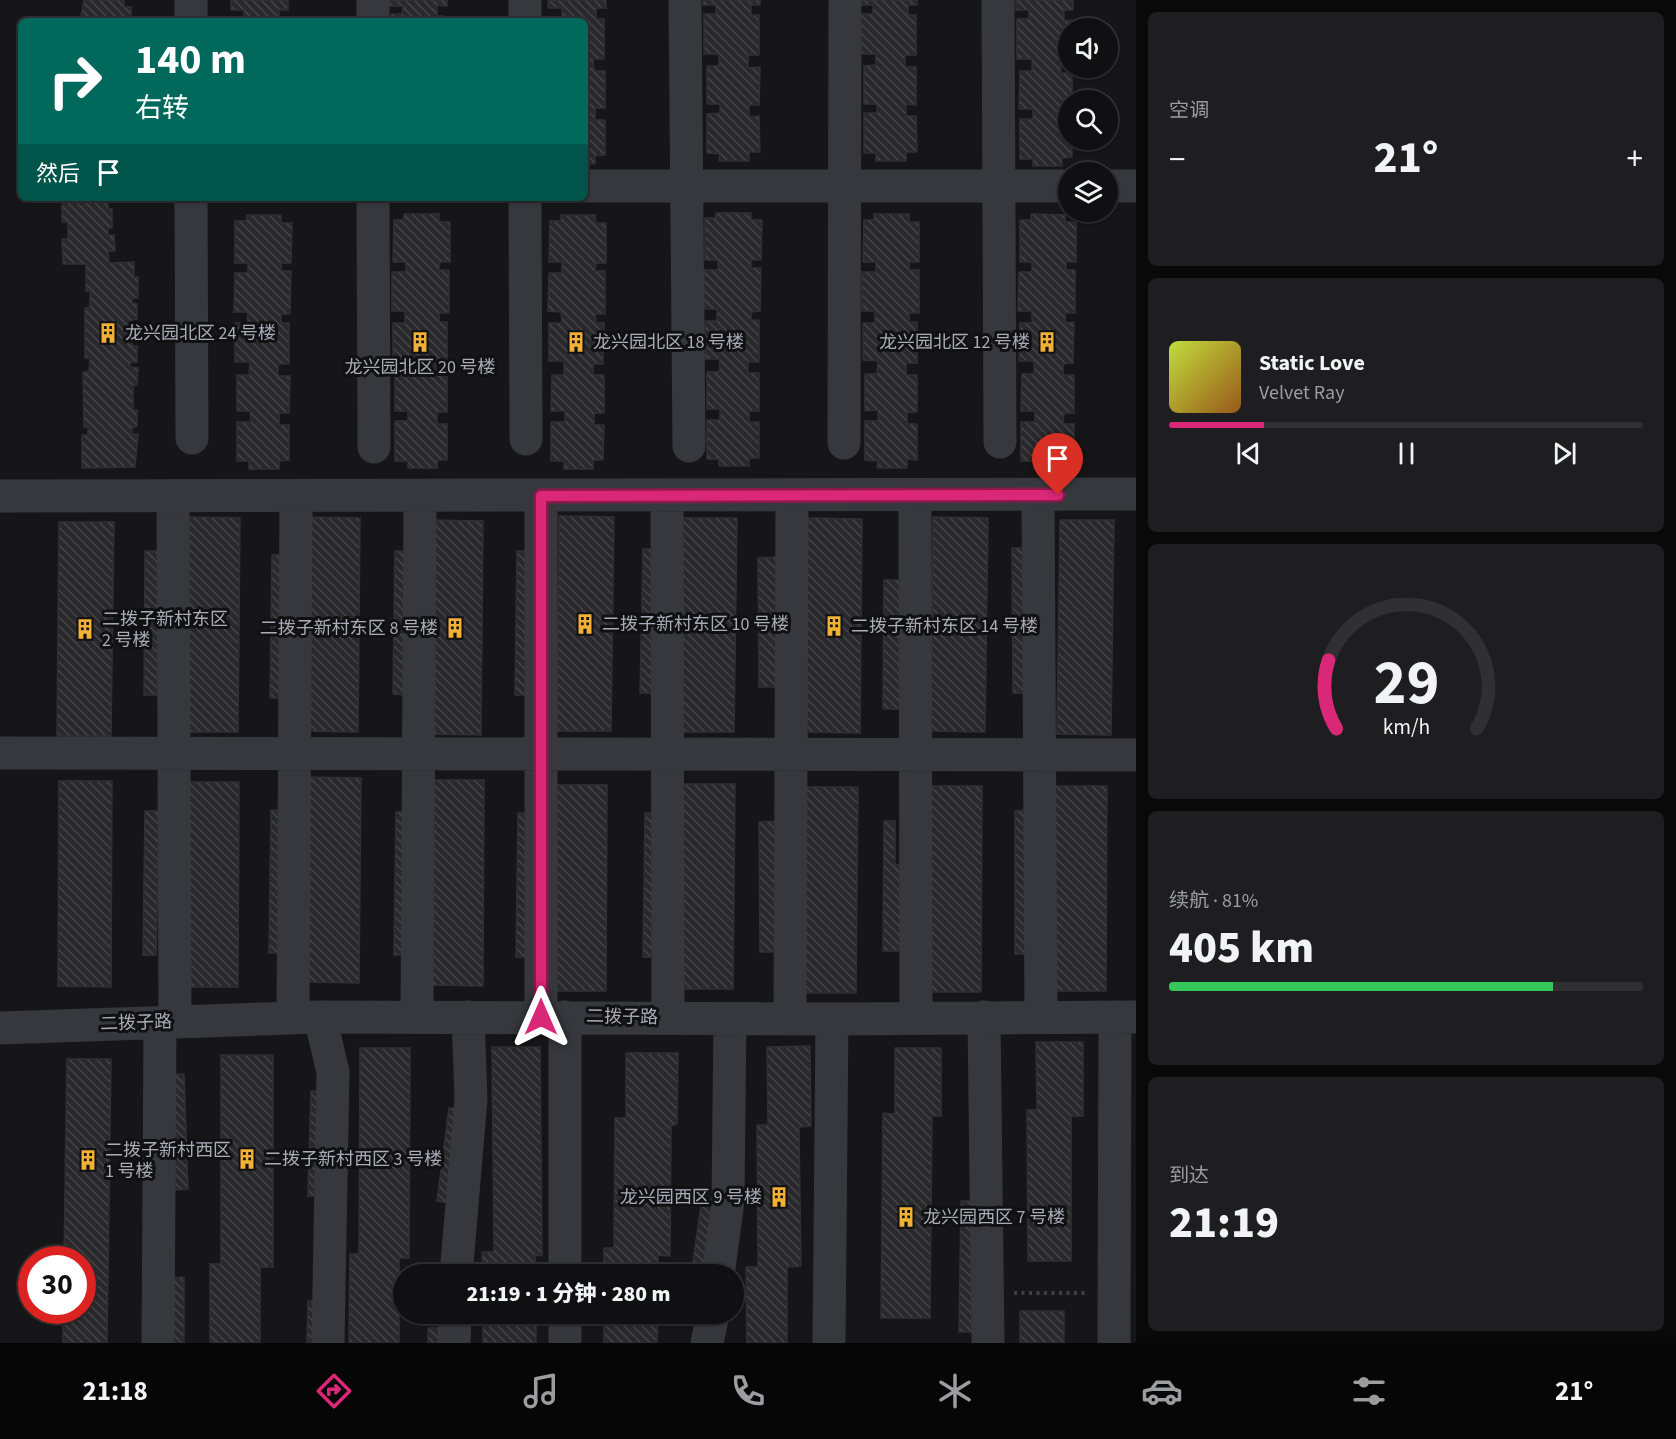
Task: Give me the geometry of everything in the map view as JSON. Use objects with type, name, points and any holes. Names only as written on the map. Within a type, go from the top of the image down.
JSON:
[{"type":"street","points":[[190,0],[190,18]]},
{"type":"street","points":[[373,0],[373,18]]},
{"type":"street","points":[[525,0],[525,18]]},
{"type":"street","points":[[685,0],[689,446]]},
{"type":"street","points":[[844,0],[844,443]]},
{"type":"street","points":[[998,0],[1000,442]]},
{"type":"street","points":[[588,186],[1058,186]]},
{"type":"street","points":[[1118,186],[1136,186]]},
{"type":"street","points":[[191,201],[192,438]]},
{"type":"street","points":[[373,201],[374,447]]},
{"type":"street","points":[[525,201],[526,439]]},
{"type":"street","points":[[0,496],[1136,494]]},
{"type":"street","points":[[915,495],[916,1018]]},
{"type":"street","points":[[1038,495],[1041,1017]]},
{"type":"street","points":[[158,1343],[174,755],[173,496]]},
{"type":"street","points":[[541,496],[541,755],[564,1264]]},
{"type":"street","points":[[667,496],[668,1018]]},
{"type":"street","points":[[790,1019],[792,496]]},
{"type":"street","points":[[296,497],[294,755],[306,1018],[333,1072],[328,1343]]},
{"type":"street","points":[[417,1017],[420,497]]},
{"type":"street","points":[[0,753],[1136,755]]},
{"type":"street","points":[[457,1264],[471,1098],[468,1017]]},
{"type":"street","points":[[984,1017],[988,1343]]},
{"type":"street","points":[[1114,1343],[1125,1017]]},
{"type":"street","name":"二拨子路","points":[[0,1028],[306,1018],[1125,1017]]},
{"type":"street","points":[[719,1264],[728,1201],[730,1018]]},
{"type":"street","points":[[829,1343],[832,1019]]},
{"type":"street","points":[[454,1343],[455,1324]]},
{"type":"street","points":[[565,1324],[565,1343]]},
{"type":"street","points":[[707,1343],[711,1324]]},
{"type":"path","points":[[986,1293],[1114,1293]]},
{"type":"building","points":[[84,0],[124,0],[124,7],[131,7],[131,18],[81,18]]},
{"type":"building","points":[[231,0],[288,0],[288,10],[279,10],[279,18],[244,18],[244,10],[231,10]]},
{"type":"building","points":[[389,0],[447,0],[447,6],[437,5],[437,16],[445,16],[445,18],[391,18],[391,14],[402,14],[403,6],[389,6]]},
{"type":"building","points":[[548,0],[606,0],[606,8],[596,8],[596,19],[604,19],[604,59],[593,59],[594,71],[605,71],[605,108],[595,108],[595,120],[605,120],[605,155],[595,156],[595,164],[588,164],[588,18],[550,18],[562,17],[562,8],[548,8]]},
{"type":"building","points":[[703,0],[760,0],[760,5],[751,5],[751,15],[759,15],[759,55],[748,55],[748,68],[760,67],[759,105],[749,105],[749,117],[759,116],[760,152],[749,152],[749,161],[719,161],[720,154],[707,153],[707,114],[720,113],[720,104],[707,104],[707,66],[719,66],[719,54],[704,54],[704,14],[716,14],[716,5],[703,5]]},
{"type":"building","points":[[860,0],[917,0],[917,5],[908,5],[908,15],[916,15],[916,55],[905,55],[905,67],[916,67],[916,105],[906,104],[906,116],[916,116],[917,152],[906,152],[906,161],[876,161],[876,153],[864,153],[864,113],[877,113],[877,104],[864,104],[864,66],[876,65],[876,54],[861,54],[861,14],[873,14],[873,5],[860,5]]},
{"type":"building","points":[[1016,0],[1073,0],[1073,10],[1064,10],[1064,18],[1058,18],[1058,78],[1072,78],[1072,90],[1058,90],[1058,150],[1072,150],[1072,157],[1062,158],[1058,166],[1033,166],[1033,159],[1020,159],[1020,119],[1033,119],[1033,109],[1019,109],[1020,71],[1032,71],[1032,59],[1017,59],[1017,19],[1029,19],[1029,10],[1016,10]]},
{"type":"building","name":"龙兴园北区 24 号楼","points":[[62,201],[108,201],[108,209],[112,209],[112,228],[108,228],[108,235],[114,235],[115,251],[108,251],[109,263],[134,262],[134,278],[138,277],[138,298],[132,298],[132,303],[137,304],[137,319],[132,320],[132,346],[137,346],[137,362],[130,362],[130,367],[138,368],[137,385],[133,386],[133,410],[137,410],[137,426],[132,428],[132,434],[138,434],[135,467],[82,468],[82,435],[88,435],[88,427],[84,427],[83,372],[89,372],[90,358],[85,358],[85,308],[90,307],[90,291],[86,291],[86,264],[63,264],[62,239],[68,239],[68,222],[62,222]]},
{"type":"building","points":[[716,213],[751,213],[751,220],[762,220],[761,260],[751,260],[751,268],[761,268],[760,311],[751,312],[751,320],[759,320],[759,362],[748,362],[748,373],[759,373],[759,411],[749,411],[749,422],[759,422],[759,458],[749,458],[749,466],[719,466],[719,459],[707,459],[707,420],[720,420],[720,409],[707,409],[707,372],[719,372],[720,359],[705,359],[705,321],[717,321],[717,309],[704,309],[704,270],[718,270],[718,260],[705,260],[705,218],[716,218]]},
{"type":"building","name":"龙兴园北区 20 号楼","points":[[404,214],[439,214],[439,222],[450,222],[450,262],[439,262],[439,270],[449,270],[449,313],[439,313],[439,322],[447,322],[447,363],[436,363],[436,375],[447,375],[447,412],[437,412],[437,424],[447,424],[447,460],[437,460],[437,468],[408,468],[408,461],[395,461],[395,421],[408,421],[408,411],[395,411],[395,374],[407,374],[407,361],[393,361],[393,323],[405,323],[405,311],[392,311],[392,272],[406,272],[406,262],[393,262],[394,220],[404,220]]},
{"type":"building","points":[[874,214],[909,214],[909,222],[919,222],[919,262],[909,262],[909,270],[919,270],[919,313],[909,313],[909,322],[917,322],[917,363],[906,363],[906,375],[917,375],[917,412],[907,412],[907,424],[917,424],[917,460],[907,459],[907,468],[877,468],[878,461],[865,460],[865,421],[878,421],[878,410],[865,411],[865,374],[877,374],[878,361],[863,360],[863,323],[875,323],[875,311],[862,311],[862,272],[876,272],[876,262],[863,262],[864,220],[874,220]]},
{"type":"building","name":"龙兴园北区 12 号楼","points":[[1031,214],[1058,215],[1058,222],[1076,222],[1076,262],[1066,262],[1066,270],[1075,270],[1075,313],[1065,313],[1066,323],[1074,322],[1073,363],[1063,364],[1063,375],[1074,375],[1074,413],[1064,413],[1063,424],[1074,424],[1074,460],[1063,460],[1063,469],[1034,468],[1034,461],[1021,461],[1021,422],[1035,422],[1035,411],[1021,411],[1022,374],[1034,374],[1034,361],[1019,361],[1020,323],[1032,323],[1032,311],[1018,311],[1019,272],[1032,272],[1032,262],[1020,262],[1020,220],[1031,220]]},
{"type":"building","points":[[247,215],[281,215],[281,223],[292,223],[291,263],[281,263],[281,271],[291,271],[290,314],[281,314],[281,323],[289,323],[289,364],[278,364],[278,376],[290,376],[289,413],[279,413],[279,425],[289,425],[289,460],[279,461],[279,469],[249,469],[249,461],[237,461],[237,422],[251,422],[250,411],[237,411],[237,375],[249,375],[250,362],[235,362],[235,323],[247,323],[248,312],[234,312],[235,273],[248,273],[248,263],[235,263],[235,221],[246,221]]},
{"type":"building","name":"龙兴园北区 18 号楼","points":[[561,215],[595,215],[595,223],[606,223],[606,263],[596,263],[595,271],[605,271],[605,314],[595,314],[596,323],[604,323],[603,364],[593,364],[593,375],[604,375],[604,413],[594,413],[594,425],[604,425],[603,460],[593,460],[593,469],[564,469],[564,461],[551,461],[551,422],[565,422],[565,411],[551,411],[552,375],[564,375],[564,361],[549,361],[549,323],[562,323],[561,312],[548,311],[549,273],[562,273],[562,262],[549,262],[550,221],[561,221]]},
{"type":"building","name":"二拨子新村东区 10 号楼","points":[[559,516],[614,517],[611,731],[557,731]]},
{"type":"building","points":[[186,517],[240,518],[238,732],[184,732]]},
{"type":"building","points":[[306,517],[360,518],[358,732],[303,731]]},
{"type":"building","points":[[933,517],[988,518],[985,732],[931,731]]},
{"type":"building","points":[[682,518],[737,518],[734,732],[680,732]]},
{"type":"building","name":"二拨子新村东区 14 号楼","points":[[808,518],[862,519],[860,733],[805,732]]},
{"type":"building","name":"二拨子新村东区 8 号楼","points":[[429,520],[483,521],[481,735],[427,734]]},
{"type":"building","points":[[1060,520],[1114,520],[1111,735],[1057,734]]},
{"type":"building","name":"二拨子新村东区 2 号楼","points":[[59,522],[114,522],[111,736],[57,736]]},
{"type":"building","points":[[1012,548],[1027,548],[1028,693],[1013,693]]},
{"type":"building","points":[[643,549],[657,549],[654,693],[640,693]]},
{"type":"building","points":[[145,551],[159,551],[157,695],[144,695]]},
{"type":"building","points":[[395,551],[409,551],[407,695],[393,694]]},
{"type":"building","points":[[517,551],[531,551],[529,695],[515,695]]},
{"type":"building","points":[[272,555],[286,555],[283,698],[270,698]]},
{"type":"building","points":[[779,557],[780,687],[759,687],[758,558]]},
{"type":"building","points":[[884,580],[902,580],[901,709],[883,709]]},
{"type":"building","points":[[307,777],[361,778],[359,983],[306,982]]},
{"type":"building","points":[[431,780],[484,780],[483,986],[430,985]]},
{"type":"building","points":[[59,781],[112,781],[111,987],[58,986]]},
{"type":"building","points":[[186,782],[239,782],[238,987],[185,987]]},
{"type":"building","points":[[681,784],[735,784],[733,989],[680,989]]},
{"type":"building","points":[[554,785],[607,785],[606,991],[553,991]]},
{"type":"building","points":[[929,786],[982,786],[981,992],[928,992]]},
{"type":"building","points":[[1054,786],[1107,786],[1106,991],[1053,991]]},
{"type":"building","points":[[804,787],[858,787],[856,993],[803,993]]},
{"type":"building","points":[[271,810],[285,810],[283,953],[269,953]]},
{"type":"building","points":[[1028,810],[1028,954],[1015,954],[1015,811]]},
{"type":"building","points":[[145,811],[159,811],[156,955],[143,955]]},
{"type":"building","points":[[396,812],[410,812],[408,955],[394,955]]},
{"type":"building","points":[[518,813],[532,813],[531,957],[516,957]]},
{"type":"building","points":[[645,813],[659,813],[656,957],[643,957]]},
{"type":"building","points":[[780,821],[780,952],[760,952],[759,822]]},
{"type":"building","points":[[884,821],[895,821],[895,865],[903,865],[903,951],[883,951]]},
{"type":"building","points":[[1036,1042],[1083,1042],[1083,1116],[1071,1116],[1071,1261],[1028,1261],[1027,1110],[1037,1110]]},
{"type":"building","name":"龙兴园西区 9 号楼","points":[[810,1046],[811,1126],[799,1127],[801,1266],[787,1267],[787,1343],[747,1343],[746,1267],[758,1267],[757,1125],[768,1125],[767,1047]]},
{"type":"building","points":[[492,1047],[540,1047],[542,1256],[535,1255],[535,1264],[483,1264],[482,1252],[494,1252]]},
{"type":"building","points":[[360,1048],[410,1048],[409,1258],[399,1258],[399,1264],[393,1264],[393,1324],[399,1324],[399,1343],[349,1343],[350,1254],[359,1254]]},
{"type":"building","name":"龙兴园西区 7 号楼","points":[[895,1048],[941,1048],[941,1116],[932,1116],[930,1318],[881,1318],[883,1113],[895,1114]]},
{"type":"building","points":[[626,1053],[678,1053],[677,1124],[671,1126],[670,1256],[658,1255],[658,1264],[604,1264],[604,1248],[614,1248],[615,1118],[626,1118]]},
{"type":"building","name":"二拨子新村西区 3 号楼","points":[[221,1055],[273,1055],[273,1267],[260,1267],[260,1343],[210,1343],[210,1264],[221,1264]]},
{"type":"building","name":"二拨子新村西区 1 号楼","points":[[67,1059],[111,1059],[107,1343],[63,1343],[63,1324],[96,1324],[96,1246],[64,1246]]},
{"type":"building","points":[[184,1074],[188,1189],[173,1190],[169,1075]]},
{"type":"building","points":[[311,1091],[326,1092],[323,1196],[308,1196]]},
{"type":"building","points":[[449,1108],[462,1109],[450,1203],[437,1201]]},
{"type":"building","points":[[702,1199],[719,1201],[710,1264],[693,1264]]},
{"type":"building","points":[[961,1201],[980,1201],[978,1332],[959,1332]]},
{"type":"building","points":[[184,1277],[184,1343],[172,1343],[172,1278]]},
{"type":"building","points":[[308,1301],[322,1302],[321,1343],[307,1343]]},
{"type":"building","points":[[1020,1311],[1064,1311],[1064,1343],[1020,1343]]},
{"type":"building","points":[[483,1324],[536,1324],[536,1343],[483,1343]]},
{"type":"building","points":[[604,1324],[658,1324],[657,1343],[604,1343]]},
{"type":"building","points":[[428,1328],[443,1328],[443,1343],[428,1343]]},
{"type":"place","name":"龙兴园北区 24 号楼","points":[[108,333]]},
{"type":"place","name":"龙兴园北区 20 号楼","points":[[420,342]]},
{"type":"place","name":"龙兴园北区 18 号楼","points":[[576,342]]},
{"type":"place","name":"龙兴园北区 12 号楼","points":[[1047,342]]},
{"type":"place","name":"二拨子新村东区 10 号楼","points":[[585,624]]},
{"type":"place","name":"二拨子新村东区 14 号楼","points":[[834,626]]},
{"type":"place","name":"二拨子新村东区 8 号楼","points":[[455,628]]},
{"type":"place","name":"二拨子新村东区 2 号楼","points":[[85,629]]},
{"type":"place","name":"二拨子新村西区 3 号楼","points":[[247,1159]]},
{"type":"place","name":"二拨子新村西区 1 号楼","points":[[88,1160]]},
{"type":"place","name":"龙兴园西区 9 号楼","points":[[779,1197]]},
{"type":"place","name":"龙兴园西区 7 号楼","points":[[906,1217]]},
{"type":"route","points":[[541,1017],[541,496],[1058,495]]}]
